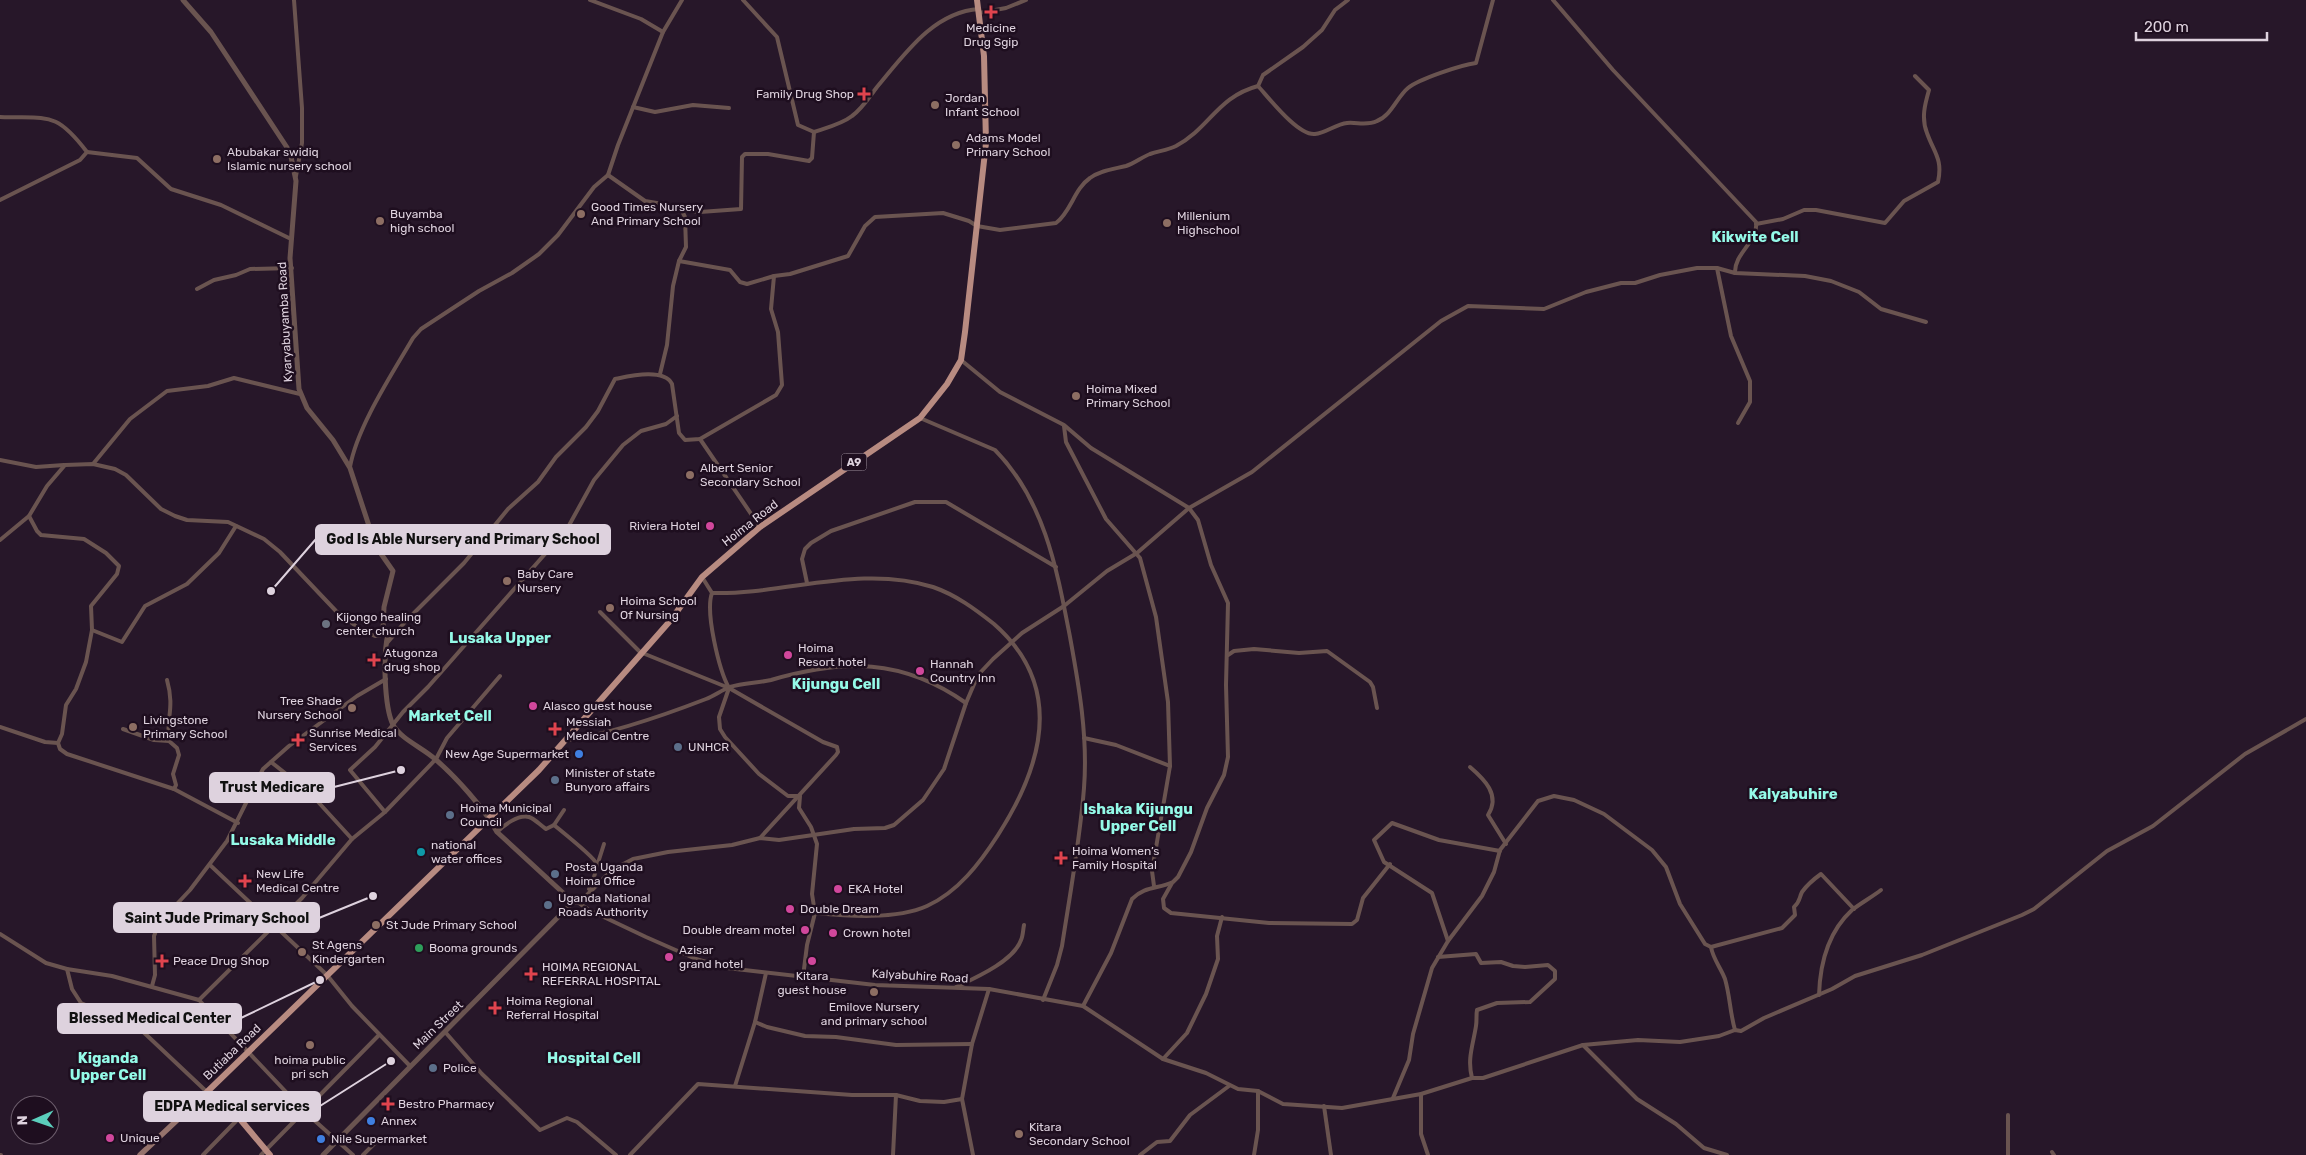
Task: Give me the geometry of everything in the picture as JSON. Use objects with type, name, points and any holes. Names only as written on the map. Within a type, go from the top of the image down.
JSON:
[{"type":"main road","name":"Hoima Road","points":[[489,817],[568,740],[640,652],[670,621],[702,577],[760,527],[920,418],[947,384],[961,360],[986,143],[984,56],[977,0]]},
{"type":"main road","name":"Butiaba Road","points":[[140,1155],[489,817]]},
{"type":"main road","points":[[207,1092],[239,1118],[265,1154]]},
{"type":"street","name":"Kyaryabuyamba Road","points":[[183,0],[211,32],[290,152],[296,181],[291,239],[300,394],[307,408],[333,440],[350,468],[377,548],[394,571],[383,616],[384,629],[388,634],[384,647],[389,710],[394,725]]},
{"type":"street","points":[[294,0],[302,108],[302,143],[296,181]]},
{"type":"street","points":[[590,0],[641,19],[663,32]]},
{"type":"street","points":[[350,468],[352,456],[377,398],[413,338],[430,323],[479,291],[512,273],[539,254],[558,235],[594,187],[608,175],[663,32],[682,0]]},
{"type":"street","points":[[743,0],[777,37],[798,125],[814,132],[853,116],[887,77],[897,61],[927,31],[960,11],[979,11],[1012,6],[1026,0]]},
{"type":"street","points":[[1258,86],[1263,75],[1304,47],[1322,30],[1337,8],[1348,0]]},
{"type":"street","points":[[1258,86],[1294,123],[1309,133],[1325,132],[1347,123],[1358,125],[1375,122],[1384,116],[1409,88],[1465,64],[1476,63],[1493,0]]},
{"type":"street","points":[[1553,0],[1613,70],[1756,224],[1757,230],[1737,259],[1735,273]]},
{"type":"street","points":[[1756,224],[1783,219],[1804,210],[1816,210],[1885,223],[1904,201],[1938,182],[1941,168],[1937,154],[1926,132],[1923,111],[1930,90],[1915,76]]},
{"type":"street","points":[[678,261],[730,270],[743,284],[790,274],[848,256],[864,226],[875,217],[943,213],[969,221],[977,226],[1000,230],[1056,223],[1081,187],[1090,178],[1177,145],[1201,127],[1229,98],[1248,88],[1258,86]]},
{"type":"street","points":[[633,107],[655,112],[693,105],[729,108]]},
{"type":"street","points":[[0,117],[54,120],[66,128],[87,152],[136,158],[170,189],[221,205],[291,239]]},
{"type":"street","points":[[608,175],[645,201],[700,212],[741,209],[742,157],[745,154],[768,154],[809,161],[812,158],[814,132]]},
{"type":"street","points":[[0,200],[80,160],[87,152]]},
{"type":"street","points":[[660,374],[667,345],[669,310],[678,261],[686,247],[687,229],[683,210]]},
{"type":"street","points":[[197,289],[214,280],[236,275],[250,269],[292,268]]},
{"type":"street","points":[[394,725],[436,759],[489,817],[497,832],[576,902],[612,870],[634,859],[668,852],[732,845],[760,838],[779,840],[814,833],[885,828],[894,825],[908,814],[932,790],[944,769],[966,703],[978,675],[1022,633],[1064,606],[1107,571],[1137,552],[1189,508],[1252,472],[1441,320],[1468,306],[1544,309],[1586,292],[1621,283],[1635,283],[1660,275],[1698,268],[1716,268],[1735,273],[1806,276],[1831,280],[1859,292],[1881,309],[1926,322]]},
{"type":"street","points":[[1716,268],[1731,336],[1750,381],[1750,402],[1738,423]]},
{"type":"street","points":[[384,647],[405,622],[464,563],[508,509],[538,482],[556,457],[586,427],[615,379],[660,374],[669,379],[672,384],[681,437],[685,440],[700,440],[758,407],[781,389],[778,332],[771,309],[774,276]]},
{"type":"street","points":[[961,360],[1015,402],[1064,425],[1091,448],[1189,508],[1198,520],[1214,573],[1226,594],[1229,612],[1228,764],[1206,808],[1192,852],[1163,899],[1166,911],[1289,924],[1356,922],[1364,898],[1390,864]]},
{"type":"street","points":[[93,464],[130,419],[167,391],[208,386],[234,378],[300,394]]},
{"type":"street","points":[[385,812],[350,770],[375,747],[567,529],[594,480],[623,445],[640,431],[666,424],[677,416]]},
{"type":"street","points":[[920,418],[995,450],[1004,459],[1014,471],[1033,503],[1049,540],[1056,567],[1080,694],[1084,738],[1084,787],[1065,930],[1057,965],[1043,1000]]},
{"type":"street","points":[[1064,425],[1066,442],[1106,518],[1137,552],[1143,565],[1152,597],[1164,661],[1170,766],[1152,871],[1154,886]]},
{"type":"street","points":[[700,440],[760,527]]},
{"type":"street","points":[[0,460],[36,467],[93,464],[109,467],[126,475],[152,501],[175,516],[187,520],[228,522],[270,543],[347,620],[375,636],[388,634]]},
{"type":"street","points":[[0,540],[29,516],[47,486],[65,465]]},
{"type":"street","points":[[807,583],[802,559],[805,549],[811,542],[832,531],[915,502],[946,502],[1056,567]]},
{"type":"street","points":[[29,516],[41,535],[84,539],[106,553],[119,566],[117,574],[91,606],[92,630],[86,662],[76,689],[66,704],[62,734],[58,743],[60,749],[67,754],[174,789],[238,823]]},
{"type":"street","points":[[92,630],[122,642],[145,606],[177,591],[192,579],[219,553],[236,526]]},
{"type":"street","points":[[702,577],[712,593]]},
{"type":"street","points":[[712,593],[734,594],[807,583],[875,580],[897,580],[932,587],[972,606],[1014,642],[1035,684],[1039,708],[1039,735],[1030,775],[1020,798],[994,842],[961,883],[925,907],[886,914],[815,913]]},
{"type":"street","points":[[712,593],[708,602],[723,677],[729,688],[718,717],[720,729],[759,774],[788,796],[800,796]]},
{"type":"street","points":[[600,612],[640,652],[729,688],[823,742],[837,747],[838,752],[836,755],[760,838]]},
{"type":"street","points":[[1228,643],[1234,651]]},
{"type":"street","points":[[1228,655],[1234,651],[1254,649],[1298,653],[1327,652],[1333,654],[1370,682],[1373,687],[1377,708]]},
{"type":"street","points":[[568,740],[598,734],[651,718],[708,699],[729,688],[770,680],[796,672],[870,666],[920,676],[966,703]]},
{"type":"street","points":[[199,1000],[302,898],[352,838],[385,812],[436,759],[447,738],[500,676]]},
{"type":"street","points":[[152,986],[155,975],[154,936],[159,923],[210,865],[238,823],[256,779],[271,762],[357,696],[386,679]]},
{"type":"street","points":[[166,680],[172,704],[169,741]]},
{"type":"street","name":"Kalyabuhire Road","points":[[576,902],[614,923],[696,959],[727,968],[875,985],[989,989],[1083,1006],[1163,1059],[1206,1073],[1229,1086],[1258,1091],[1283,1104],[1342,1108],[1421,1094],[1472,1078],[1483,1078],[1583,1045],[1638,1040],[1680,1042],[1719,1036],[1735,1030],[1741,1030],[1764,1018],[1819,995],[1855,976],[1922,955],[2034,909],[2107,851],[2152,826],[2245,754],[2306,719]]},
{"type":"street","points":[[0,727],[45,742],[58,743]]},
{"type":"street","points":[[123,729],[154,740],[169,741],[177,748],[179,755],[173,774],[176,785],[174,789]]},
{"type":"street","points":[[1084,738],[1116,745],[1170,766]]},
{"type":"street","points":[[271,762],[309,792],[352,838]]},
{"type":"street","points":[[1470,767],[1490,786],[1492,796],[1488,815],[1506,844]]},
{"type":"street","points":[[800,796],[799,808],[814,833],[816,850],[812,894],[815,913],[807,945],[803,977]]},
{"type":"street","points":[[1392,1098],[1409,1060],[1424,991],[1438,957],[1482,896],[1494,872],[1500,851],[1532,806],[1547,797],[1562,796],[1604,814],[1638,838],[1660,858],[1666,867],[1680,904],[1706,944],[1711,947],[1725,982],[1735,1030]]},
{"type":"street","points":[[497,832],[505,824],[523,817],[528,817],[546,829],[554,825],[564,810]]},
{"type":"street","points":[[1448,941],[1432,893],[1390,864],[1384,862],[1373,842],[1392,823],[1439,840],[1500,851]]},
{"type":"street","points":[[554,825],[590,855],[596,863],[596,871]]},
{"type":"street","points":[[588,892],[604,844]]},
{"type":"street","points":[[210,865],[327,975],[352,1006],[410,1066]]},
{"type":"street","points":[[1711,947],[1782,928],[1795,915],[1794,907],[1798,903],[1801,894],[1821,874],[1854,909]]},
{"type":"street","points":[[1083,1006],[1111,953],[1132,899],[1139,892],[1154,886],[1173,882]]},
{"type":"street","points":[[1819,995],[1820,973],[1825,952],[1836,930],[1854,909],[1880,890]]},
{"type":"street","name":"Main Street","points":[[323,1155],[576,902]]},
{"type":"street","points":[[1163,1059],[1187,1033],[1206,994],[1218,959],[1216,936],[1222,917]]},
{"type":"street","points":[[954,988],[984,973],[1008,957],[1021,941],[1024,925]]},
{"type":"street","points":[[0,934],[46,963],[67,969],[112,976],[199,1000],[305,1112],[353,1155]]},
{"type":"street","points":[[1438,957],[1476,954],[1482,964],[1501,962],[1525,967],[1548,965],[1555,971],[1555,979],[1527,1004],[1497,1003],[1477,1010],[1476,1026],[1470,1052],[1469,1066],[1472,1078]]},
{"type":"street","points":[[67,969],[72,989],[81,1003],[138,1027],[207,1092]]},
{"type":"street","points":[[736,1086],[755,1022],[766,973]]},
{"type":"street","points":[[973,1155],[962,1099],[972,1044],[989,989]]},
{"type":"street","points":[[755,1022],[767,1027],[805,1036],[836,1037],[896,1044],[972,1044]]},
{"type":"street","points":[[446,1033],[482,1074],[540,1130],[567,1118],[577,1122],[616,1155]]},
{"type":"street","points":[[265,1154],[379,1035]]},
{"type":"street","points":[[1583,1045],[1637,1099],[1676,1124],[1704,1148],[1709,1155]]},
{"type":"street","points":[[630,1155],[695,1085],[736,1086],[852,1095],[896,1095],[920,1101],[944,1102],[962,1099]]},
{"type":"street","points":[[1140,1155],[1157,1142],[1170,1141],[1190,1116],[1229,1086]]},
{"type":"street","points":[[1254,1155],[1258,1130],[1258,1091]]},
{"type":"street","points":[[1421,1094],[1421,1134],[1428,1155]]},
{"type":"street","points":[[893,1155],[896,1095]]},
{"type":"street","points":[[1324,1106],[1331,1155]]},
{"type":"street","points":[[2008,1115],[2008,1155]]},
{"type":"street","points":[[203,1155],[239,1118]]},
{"type":"street","points":[[363,1155],[381,1137]]},
{"type":"street","points":[[1704,1148],[1727,1155]]},
{"type":"place","name":"Medicine Drug Sgip","points":[[991,12]]},
{"type":"place","name":"Family Drug Shop","points":[[864,94]]},
{"type":"place","name":"Jordan Infant School","points":[[935,105]]},
{"type":"place","name":"Adams Model Primary School","points":[[956,145]]},
{"type":"place","name":"Abubakar swidiq Islamic nursery school","points":[[217,159]]},
{"type":"place","name":"Good Times Nursery And Primary School","points":[[581,214]]},
{"type":"place","name":"Buyamba high school","points":[[380,221]]},
{"type":"place","name":"Millenium Highschool","points":[[1167,223]]},
{"type":"place","name":"Hoima Mixed Primary School","points":[[1076,396]]},
{"type":"place","name":"Albert Senior Secondary School","points":[[690,475]]},
{"type":"place","name":"Riviera Hotel","points":[[710,526]]},
{"type":"place","name":"Baby Care Nursery","points":[[507,581]]},
{"type":"place","name":"God Is Able Nursery and Primary School","points":[[271,591]]},
{"type":"place","name":"Hoima School Of Nursing","points":[[610,608]]},
{"type":"place","name":"Kijongo healing center church","points":[[326,624]]},
{"type":"place","name":"Hoima Resort hotel","points":[[788,655]]},
{"type":"place","name":"Atugonza drug shop","points":[[374,660]]},
{"type":"place","name":"Hannah Country Inn","points":[[920,671]]},
{"type":"place","name":"Alasco guest house","points":[[533,706]]},
{"type":"place","name":"Tree Shade Nursery School","points":[[352,708]]},
{"type":"place","name":"Livingstone Primary School","points":[[133,727]]},
{"type":"place","name":"Messiah Medical Centre","points":[[555,729]]},
{"type":"place","name":"Sunrise Medical Services","points":[[298,740]]},
{"type":"place","name":"UNHCR","points":[[678,747]]},
{"type":"place","name":"New Age Supermarket","points":[[579,754]]},
{"type":"place","name":"Trust Medicare","points":[[401,770]]},
{"type":"place","name":"Minister of state Bunyoro affairs","points":[[555,780]]},
{"type":"place","name":"Hoima Municipal Council","points":[[450,815]]},
{"type":"place","name":"national water offices","points":[[421,852]]},
{"type":"place","name":"Hoima Women’s Family Hospital","points":[[1061,858]]},
{"type":"place","name":"Posta Uganda Hoima Office","points":[[555,874]]},
{"type":"place","name":"New Life Medical Centre","points":[[245,881]]},
{"type":"place","name":"EKA Hotel","points":[[838,889]]},
{"type":"place","name":"Saint Jude Primary School","points":[[373,896]]},
{"type":"place","name":"Uganda National Roads Authority","points":[[548,905]]},
{"type":"place","name":"Double Dream","points":[[790,909]]},
{"type":"place","name":"St Jude Primary School","points":[[376,925]]},
{"type":"place","name":"Double dream motel","points":[[805,930]]},
{"type":"place","name":"Crown hotel","points":[[833,933]]},
{"type":"place","name":"Booma grounds","points":[[419,948]]},
{"type":"place","name":"St Agens Kindergarten","points":[[302,952]]},
{"type":"place","name":"Azisar grand hotel","points":[[669,957]]},
{"type":"place","name":"Peace Drug Shop","points":[[162,961]]},
{"type":"place","name":"Kitara guest house","points":[[812,961]]},
{"type":"place","name":"HOIMA REGIONAL REFERRAL HOSPITAL","points":[[531,974]]},
{"type":"place","name":"Blessed Medical Center","points":[[320,980]]},
{"type":"place","name":"Emilove Nursery and primary school","points":[[874,992]]},
{"type":"place","name":"Hoima Regional Referral Hospital","points":[[495,1008]]},
{"type":"place","name":"hoima public pri sch","points":[[310,1045]]},
{"type":"place","name":"EDPA Medical services","points":[[391,1061]]},
{"type":"place","name":"Police","points":[[433,1068]]},
{"type":"place","name":"Bestro Pharmacy","points":[[388,1104]]},
{"type":"place","name":"Annex","points":[[371,1121]]},
{"type":"place","name":"Kitara Secondary School","points":[[1019,1134]]},
{"type":"place","name":"Unique","points":[[110,1138]]},
{"type":"place","name":"Nile Supermarket","points":[[321,1139]]},
{"type":"district","name":"Kikwite Cell","points":[[1755,237]]},
{"type":"district","name":"Lusaka Upper","points":[[500,638]]},
{"type":"district","name":"Kijungu Cell","points":[[836,684]]},
{"type":"district","name":"Market Cell","points":[[450,716]]},
{"type":"district","name":"Kalyabuhire","points":[[1793,794]]},
{"type":"district","name":"Ishaka Kijungu Upper Cell","points":[[1138,818]]},
{"type":"district","name":"Lusaka Middle","points":[[283,840]]},
{"type":"district","name":"Hospital Cell","points":[[594,1058]]},
{"type":"district","name":"Kiganda Upper Cell","points":[[108,1066]]}]
